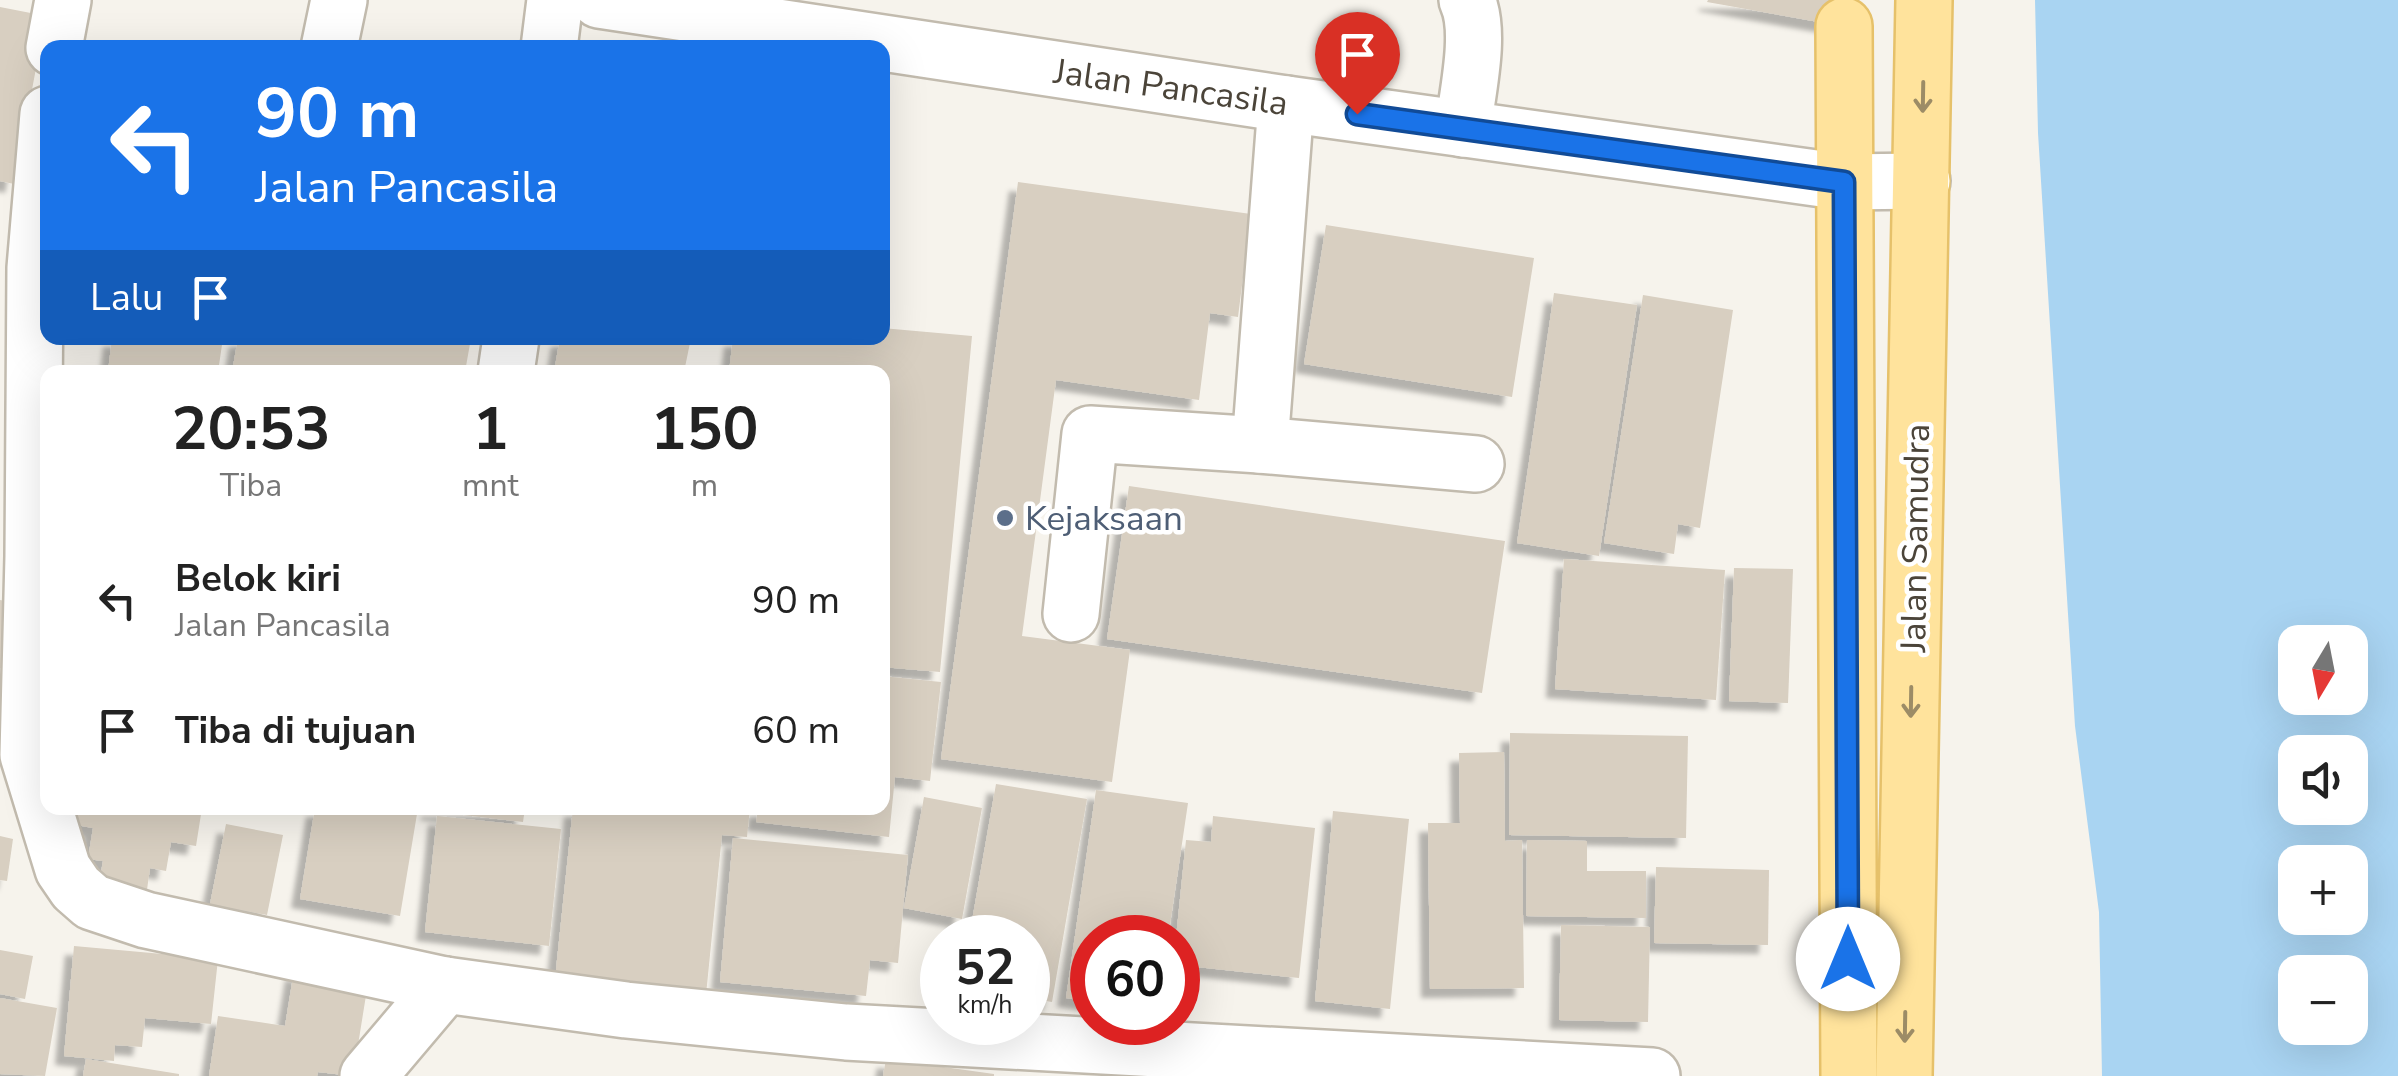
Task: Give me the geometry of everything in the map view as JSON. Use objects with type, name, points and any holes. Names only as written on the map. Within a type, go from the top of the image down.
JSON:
[{"type":"main road","name":"Jalan Samudra","points":[[1904,1076],[1924,0]]},
{"type":"main road","name":"Jalan Samudra","points":[[1844,26],[1849,1076]]},
{"type":"street","points":[[56,40],[63,0]]},
{"type":"street","points":[[331,40],[340,0]]},
{"type":"street","points":[[550,40],[555,0]]},
{"type":"street","name":"Jalan Pancasila","points":[[599,0],[829,40]]},
{"type":"street","points":[[1462,129],[1472,52],[1473,22],[1467,0]]},
{"type":"street","name":"Jalan Pancasila","points":[[890,49],[1844,182],[1922,181]]},
{"type":"street","points":[[1260,446],[1286,104]]},
{"type":"street","points":[[40,209],[35,268],[33,556],[14,752],[40,814]]},
{"type":"street","points":[[1070,614],[1090,434],[1476,464]]},
{"type":"street","points":[[40,815],[63,869],[76,888],[92,902],[146,920],[445,984],[626,1010],[844,1054],[1652,1076]]},
{"type":"street","points":[[368,1076],[445,984]]},
{"type":"water","points":[[2035,0],[2398,0],[2398,1076],[2102,1076],[2099,912],[2075,726],[2038,133]]},
{"type":"building","points":[[1708,0],[1856,0],[1852,28]]},
{"type":"building","points":[[0,7],[46,16],[14,184],[0,181]]},
{"type":"building","name":"Kejaksaan","points":[[1018,182],[1251,214],[1238,317],[1210,313],[1199,400],[1056,380],[1022,636],[1130,650],[1112,782],[941,759]]},
{"type":"building","points":[[1326,225],[1534,258],[1512,397],[1304,364]]},
{"type":"building","points":[[1554,293],[1637,305],[1599,556],[1517,543]]},
{"type":"building","points":[[1643,295],[1733,310],[1700,528],[1678,524],[1674,554],[1604,543]]},
{"type":"building","points":[[890,329],[972,336],[940,672],[890,668],[890,365],[730,365],[732,345],[890,345]]},
{"type":"building","points":[[111,345],[222,345],[219,365],[109,365]]},
{"type":"building","points":[[237,345],[470,345],[466,365],[233,365]]},
{"type":"building","points":[[559,345],[690,345],[685,365],[555,365]]},
{"type":"building","points":[[1129,486],[1505,541],[1482,693],[1107,639]]},
{"type":"building","points":[[1564,559],[1725,570],[1716,700],[1555,689]]},
{"type":"building","points":[[1734,568],[1793,569],[1788,703],[1729,701]]},
{"type":"building","points":[[0,600],[12,602],[2,668],[0,668]]},
{"type":"building","points":[[890,677],[941,682],[930,781],[895,777],[889,837],[756,822],[757,815],[890,815]]},
{"type":"building","points":[[1510,733],[1688,736],[1686,838],[1509,835]]},
{"type":"building","points":[[1504,752],[1505,841],[1522,840],[1524,988],[1430,989],[1428,823],[1460,823],[1459,753]]},
{"type":"building","points":[[996,784],[1087,799],[1052,1002],[1050,915],[973,915]]},
{"type":"building","points":[[1096,790],[1188,803],[1171,915],[1078,915]]},
{"type":"building","points":[[924,797],[982,808],[963,915],[904,908]]},
{"type":"building","points":[[1333,811],[1409,819],[1390,1009],[1315,1001]]},
{"type":"building","points":[[62,815],[201,815],[196,846],[171,842],[166,871],[150,868],[146,897],[98,889],[103,861],[88,859],[93,828],[60,822]]},
{"type":"building","points":[[314,815],[417,815],[400,916],[300,899]]},
{"type":"building","points":[[463,815],[524,815],[523,822]]},
{"type":"building","points":[[572,815],[749,815],[747,837],[722,835],[706,995],[555,979]]},
{"type":"building","points":[[437,816],[561,829],[549,946],[425,932]]},
{"type":"building","points":[[1213,816],[1315,828],[1299,978],[1200,967],[1200,915],[1178,915],[1186,840],[1211,842]]},
{"type":"building","points":[[226,824],[283,835],[267,915],[210,904]]},
{"type":"building","points":[[0,836],[13,839],[7,881],[0,880]]},
{"type":"building","points":[[733,838],[908,855],[898,963],[870,960],[866,996],[720,982]]},
{"type":"building","points":[[1527,840],[1587,841],[1587,871],[1646,871],[1646,918],[1526,916]]},
{"type":"building","points":[[1656,867],[1769,870],[1768,945],[1654,943]]},
{"type":"building","points":[[1561,925],[1650,927],[1648,1022],[1559,1020]]},
{"type":"building","points":[[74,946],[218,959],[211,1024],[145,1018],[142,1047],[115,1045],[114,1061],[64,1056]]},
{"type":"building","points":[[0,950],[33,956],[25,999],[0,994]]},
{"type":"building","points":[[294,971],[368,983],[353,1076],[318,1072],[317,1076],[209,1076],[218,1016],[285,1026]]},
{"type":"building","points":[[0,998],[57,1008],[45,1076],[0,1074]]},
{"type":"building","points":[[86,1059],[179,1074],[179,1076],[83,1076]]},
{"type":"building","points":[[886,1059],[994,1074],[994,1076],[883,1076]]},
{"type":"place","name":"Kejaksaan","points":[[1005,518]]},
{"type":"route","points":[[1357,114],[1844,182],[1848,959]]}]
